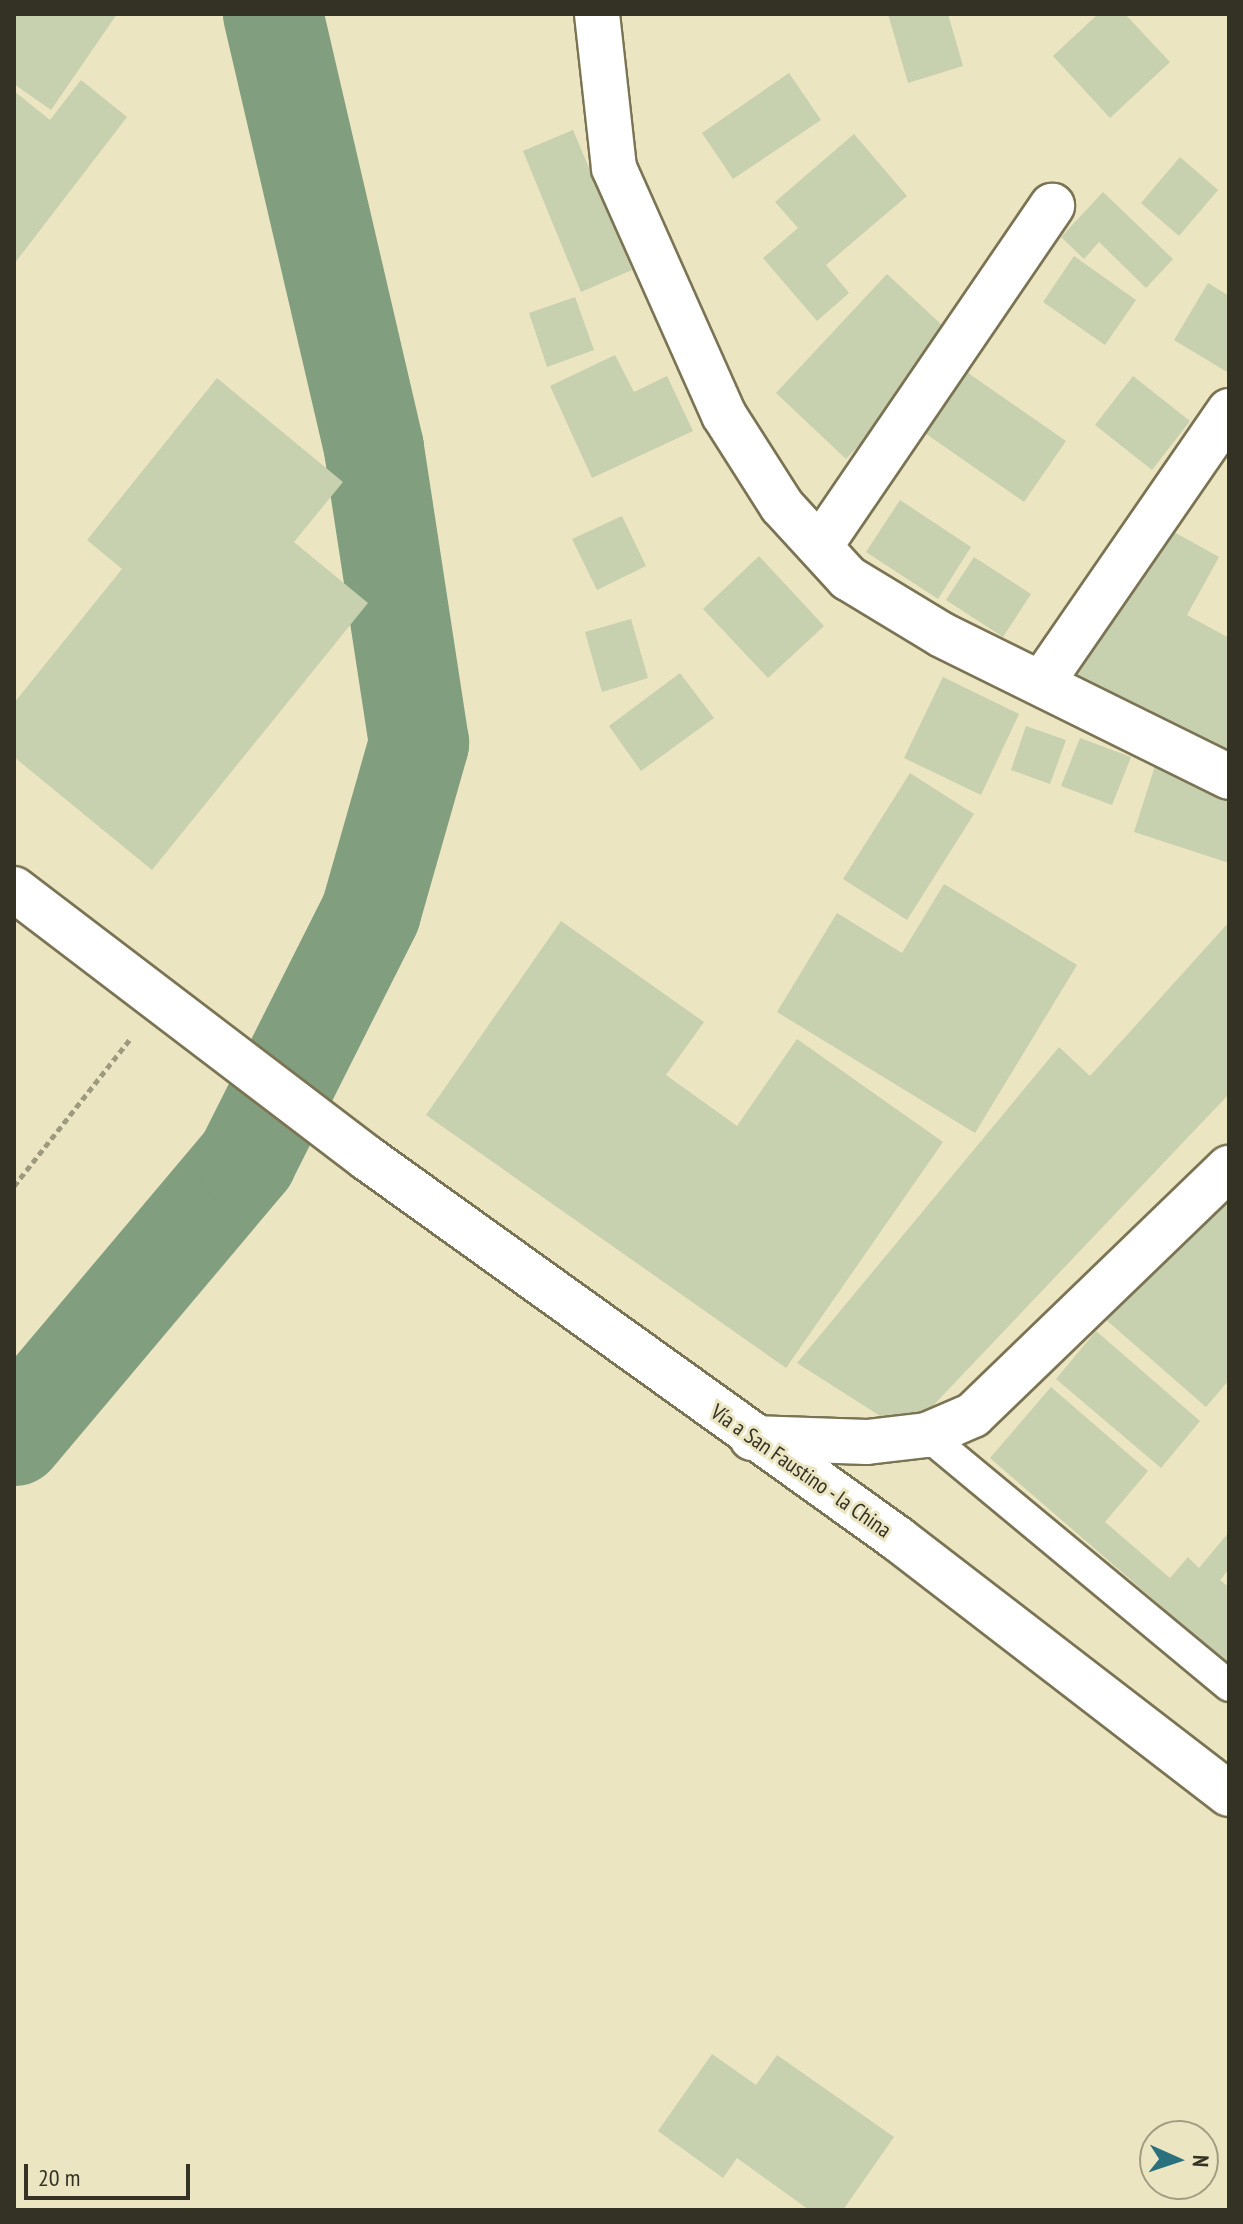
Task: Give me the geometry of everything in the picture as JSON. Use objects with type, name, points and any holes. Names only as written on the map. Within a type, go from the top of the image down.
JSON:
[{"type":"street","points":[[597,14],[614,168],[724,415],[782,506],[848,578],[942,635],[1043,681],[1229,777]]},
{"type":"street","points":[[820,546],[1052,206]]},
{"type":"street","points":[[1043,681],[1229,411]]},
{"type":"street","name":"Vía a San Faustino - la China","points":[[14,889],[367,1158],[752,1438],[898,1539],[1229,1794]]},
{"type":"street","points":[[752,1438],[927,1435],[973,1415],[1229,1168]]},
{"type":"lane","points":[[927,1435],[1229,1686]]},
{"type":"path","points":[[14,1186],[161,1001]]},
{"type":"building","points":[[14,14],[117,14],[51,110],[14,84]]},
{"type":"building","points":[[888,14],[948,14],[963,66],[908,83]]},
{"type":"building","points":[[1098,14],[1125,14],[1170,62],[1110,118],[1053,56]]},
{"type":"building","points":[[789,73],[821,120],[733,179],[702,133]]},
{"type":"building","points":[[81,80],[127,117],[14,264],[14,91],[50,120]]},
{"type":"building","points":[[573,130],[632,270],[581,292],[523,151]]},
{"type":"building","points":[[854,134],[907,196],[826,265],[849,293],[817,321],[763,258],[798,228],[775,202]]},
{"type":"building","points":[[1180,157],[1218,190],[1179,236],[1141,203]]},
{"type":"building","points":[[1103,192],[1173,259],[1146,288],[1099,242],[1084,259],[1061,237]]},
{"type":"building","points":[[1074,256],[1136,300],[1105,345],[1043,302]]},
{"type":"building","points":[[887,274],[958,340],[846,459],[776,393]]},
{"type":"building","points":[[1208,283],[1229,296],[1227,372],[1174,340]]},
{"type":"building","points":[[575,297],[594,350],[547,367],[529,313]]},
{"type":"building","points":[[615,355],[634,392],[667,376],[693,431],[592,478],[550,386]]},
{"type":"building","points":[[961,368],[1066,441],[1024,502],[919,429]]},
{"type":"building","points":[[1133,376],[1190,421],[1152,470],[1095,425]]},
{"type":"building","points":[[217,378],[343,482],[294,542],[368,603],[152,870],[14,757],[14,703],[122,569],[87,540]]},
{"type":"building","points":[[900,500],[971,547],[938,599],[866,552]]},
{"type":"building","points":[[622,516],[646,566],[597,590],[572,539]]},
{"type":"building","points":[[1156,522],[1219,557],[1187,615],[1229,638],[1229,764],[1071,675]]},
{"type":"building","points":[[759,556],[824,626],[768,678],[703,609]]},
{"type":"building","points":[[974,557],[1031,594],[1003,637],[946,600]]},
{"type":"building","points":[[631,619],[648,678],[602,692],[585,632]]},
{"type":"building","points":[[680,673],[714,718],[641,771],[609,726]]},
{"type":"building","points":[[943,677],[1019,714],[981,795],[904,758]]},
{"type":"building","points":[[1026,726],[1066,740],[1050,784],[1011,770]]},
{"type":"building","points":[[1080,738],[1131,757],[1112,805],[1061,786]]},
{"type":"building","points":[[1155,766],[1229,790],[1229,863],[1134,832]]},
{"type":"building","points":[[910,773],[974,814],[907,920],[843,879]]},
{"type":"building","points":[[944,884],[1077,965],[975,1133],[777,1012],[837,913],[902,953]]},
{"type":"building","points":[[561,921],[704,1022],[666,1075],[737,1126],[797,1039],[943,1142],[786,1368],[426,1115]]},
{"type":"building","points":[[1229,922],[1229,1094],[907,1433],[797,1363],[1059,1047],[1090,1076]]},
{"type":"building","points":[[1229,1173],[1229,1380],[1206,1407],[1104,1318]]},
{"type":"building","points":[[1096,1331],[1200,1421],[1161,1468],[1056,1379]]},
{"type":"building","points":[[1051,1387],[1148,1471],[1105,1522],[1170,1578],[1188,1557],[1199,1568],[1229,1532],[1229,1569],[1220,1580],[1229,1587],[1229,1665],[990,1458]]},
{"type":"building","points":[[712,2054],[756,2085],[777,2055],[894,2137],[843,2210],[809,2210],[737,2158],[723,2178],[658,2131]]},
{"type":"waterway","points":[[14,1436],[247,1159],[371,912],[419,743],[374,448],[273,14]]}]
